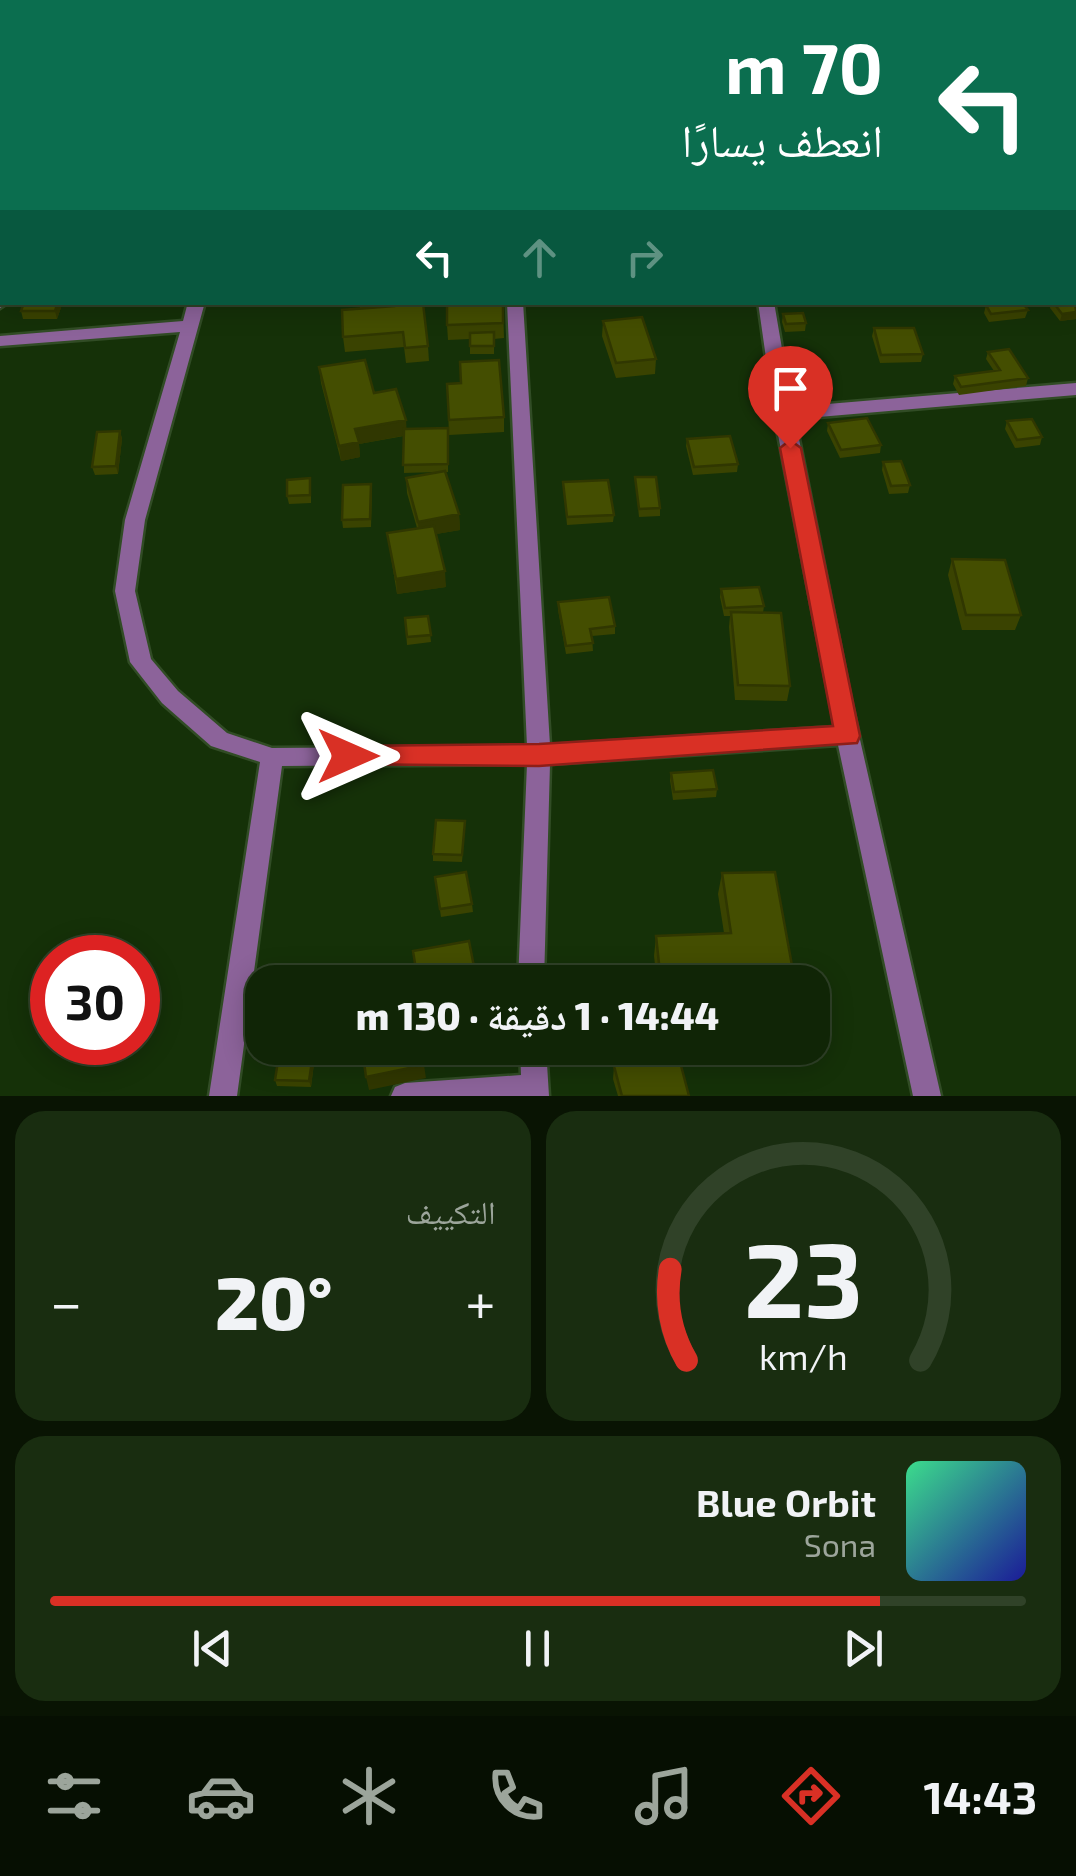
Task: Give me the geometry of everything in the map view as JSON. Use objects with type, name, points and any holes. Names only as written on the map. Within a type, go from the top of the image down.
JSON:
[{"type":"street","points":[[196,305],[134,520],[125,591],[141,662],[170,697],[219,740],[272,757],[539,755],[848,736]]},
{"type":"street","points":[[515,305],[539,755],[532,965]]},
{"type":"street","points":[[766,305],[783,414],[848,736],[927,1096]]},
{"type":"street","points":[[0,341],[188,326]]},
{"type":"street","points":[[783,414],[1076,388]]},
{"type":"street","points":[[223,1096],[272,757]]},
{"type":"street","points":[[405,1096],[535,1092],[534,1065]]},
{"type":"building","points":[[23,305],[57,305],[55,311],[21,311]]},
{"type":"building","points":[[423,305],[428,346],[405,348],[403,332],[343,337],[342,310]]},
{"type":"building","points":[[447,305],[503,305],[503,323],[447,325]]},
{"type":"building","points":[[986,305],[1024,305],[1028,310],[991,314]]},
{"type":"building","points":[[1055,305],[1075,305],[1076,312],[1062,314]]},
{"type":"building","points":[[803,313],[806,323],[786,324],[783,314]]},
{"type":"building","points":[[642,317],[656,359],[616,363],[603,321]]},
{"type":"building","points":[[874,328],[914,328],[923,354],[881,355]]},
{"type":"building","points":[[494,332],[494,346],[470,346],[470,333]]},
{"type":"building","points":[[1009,349],[1028,378],[961,387],[955,376],[1000,370],[988,352]]},
{"type":"building","points":[[365,360],[374,393],[396,389],[406,420],[355,429],[359,442],[339,446],[319,367]]},
{"type":"building","points":[[499,360],[504,417],[449,420],[447,384],[461,383],[460,362]]},
{"type":"building","points":[[867,418],[881,445],[841,450],[828,423]]},
{"type":"building","points":[[1032,419],[1042,437],[1017,440],[1007,421]]},
{"type":"building","points":[[448,428],[448,464],[403,465],[404,429]]},
{"type":"building","points":[[120,431],[116,466],[92,467],[97,432]]},
{"type":"building","points":[[730,436],[738,464],[694,467],[687,439]]},
{"type":"building","points":[[901,461],[910,485],[891,486],[883,462]]},
{"type":"building","points":[[445,471],[459,514],[418,522],[406,478]]},
{"type":"building","points":[[635,477],[656,477],[660,508],[639,509]]},
{"type":"building","points":[[310,478],[310,495],[287,496],[287,480]]},
{"type":"building","points":[[608,480],[614,515],[567,517],[563,482]]},
{"type":"building","points":[[371,484],[370,519],[342,520],[343,485]]},
{"type":"building","points":[[434,526],[445,571],[396,579],[387,533]]},
{"type":"building","points":[[952,559],[1005,560],[1021,615],[966,615]]},
{"type":"building","points":[[759,587],[764,606],[725,608],[721,589]]},
{"type":"building","points":[[609,597],[615,626],[590,629],[593,643],[566,646],[558,602]]},
{"type":"building","points":[[731,612],[781,613],[790,686],[738,685]]},
{"type":"building","points":[[428,616],[431,635],[407,637],[405,618]]},
{"type":"building","points":[[713,770],[717,789],[674,792],[671,773]]},
{"type":"building","points":[[436,820],[465,821],[462,855],[433,854]]},
{"type":"building","points":[[466,872],[472,904],[440,909],[435,877]]},
{"type":"building","points":[[775,872],[792,965],[659,965],[656,936],[731,933],[722,873]]},
{"type":"building","points":[[469,941],[474,965],[415,965],[413,951]]},
{"type":"building","points":[[277,1065],[311,1065],[309,1081],[275,1080]]},
{"type":"building","points":[[364,1065],[424,1065],[366,1077]]},
{"type":"building","points":[[681,1065],[689,1096],[622,1096],[614,1066]]},
{"type":"route","points":[[348,756],[539,755],[848,736],[790,448]]}]
